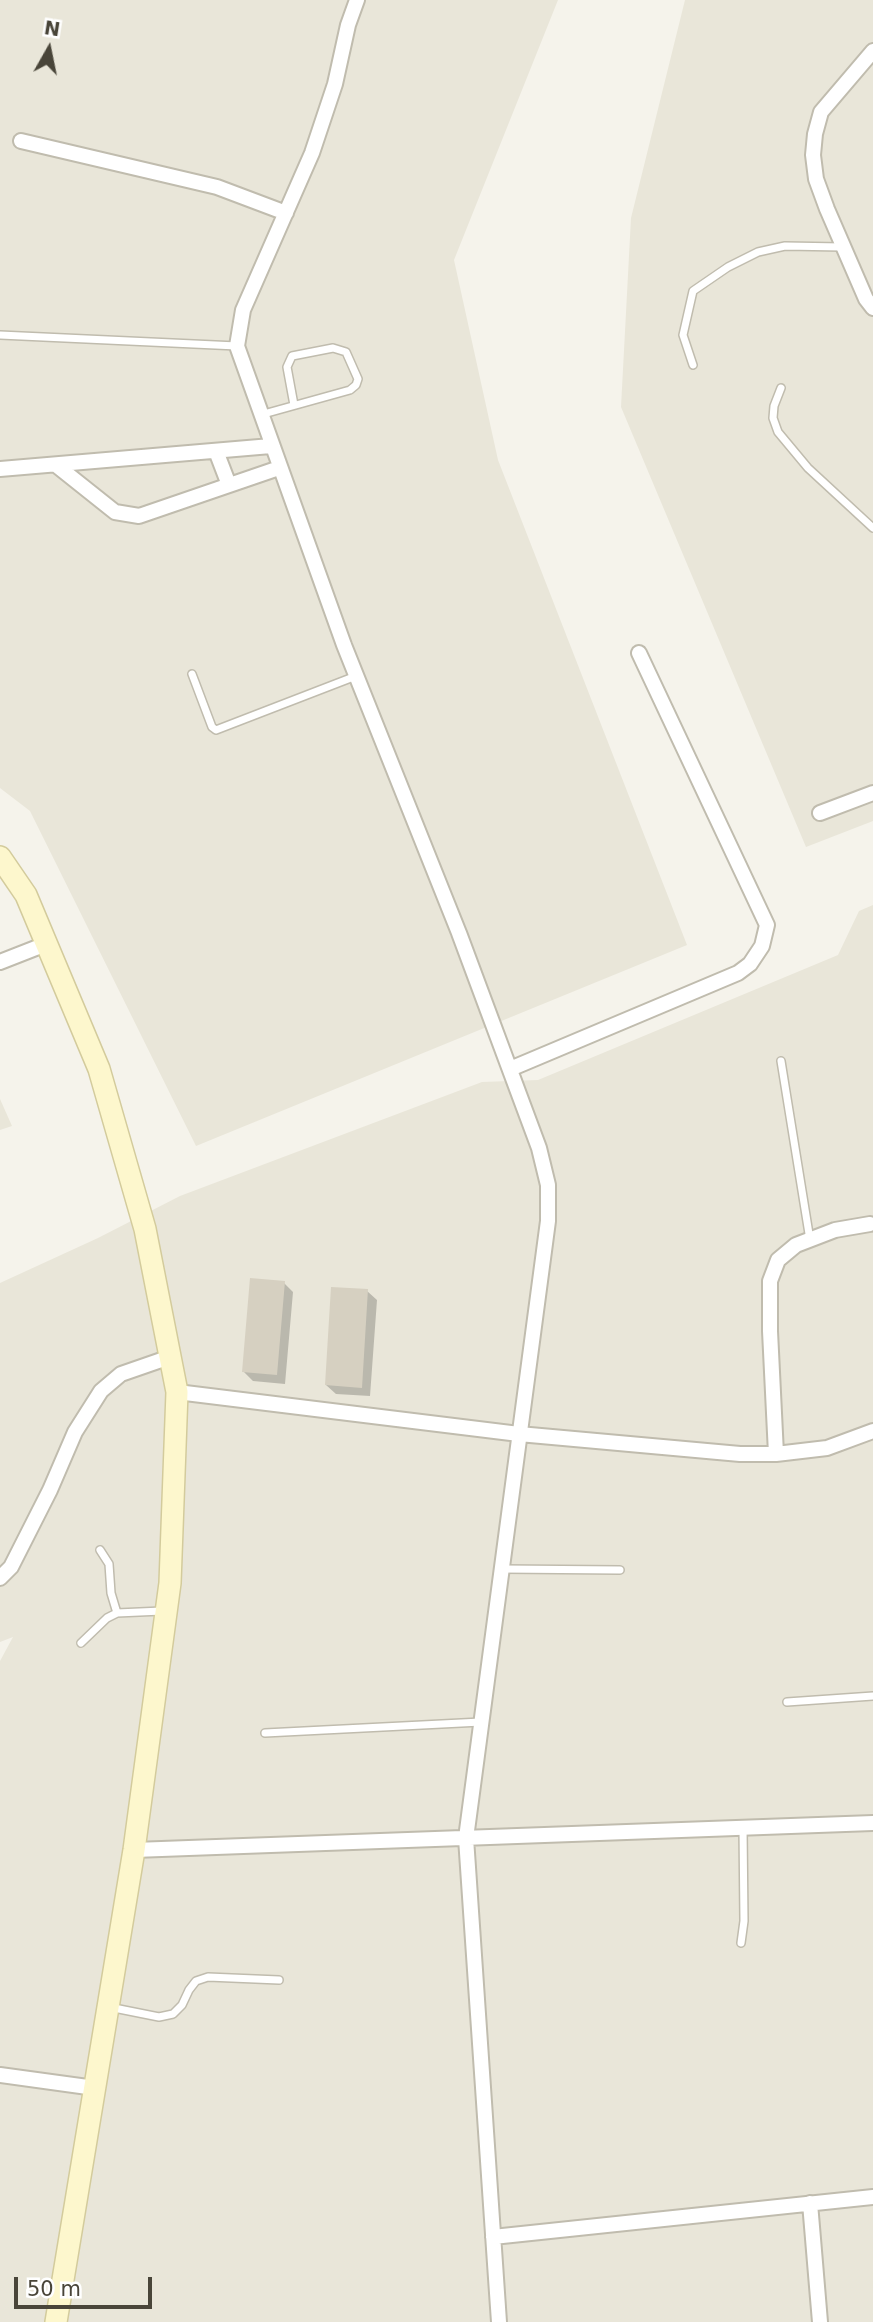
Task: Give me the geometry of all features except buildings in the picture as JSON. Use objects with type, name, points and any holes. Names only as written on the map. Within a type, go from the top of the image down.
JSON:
[{"type":"street","points":[[357,0],[348,25],[335,84],[316,142],[243,310],[237,346],[356,676],[459,933],[510,1069],[539,1148],[548,1185],[548,1221],[466,1838],[499,2322]]},
{"type":"street","points":[[873,51],[821,112],[813,155],[816,178],[843,247],[866,299],[873,308]]},
{"type":"street","points":[[21,141],[216,187],[286,213]]},
{"type":"street","points":[[0,469],[271,446]]},
{"type":"street","points":[[216,451],[229,485]]},
{"type":"street","points":[[56,465],[115,512],[128,516],[139,516],[279,468]]},
{"type":"street","points":[[510,1069],[738,973],[750,964],[762,946],[767,925],[639,653]]},
{"type":"street","points":[[820,813],[873,793]]},
{"type":"street","points":[[0,857],[26,895],[99,1069],[145,1229],[177,1392],[170,1583],[134,1850],[56,2322]]},
{"type":"street","points":[[0,962],[46,944]]},
{"type":"street","points":[[776,1454],[770,1281],[778,1260],[796,1245],[835,1230],[870,1224]]},
{"type":"street","points":[[0,1578],[11,1567],[50,1490],[75,1432],[101,1391],[121,1374],[170,1357]]},
{"type":"street","points":[[177,1392],[519,1434],[740,1454],[776,1454],[827,1448],[873,1431]]},
{"type":"street","points":[[134,1850],[873,1823]]},
{"type":"street","points":[[0,2075],[95,2088]]},
{"type":"street","points":[[493,2237],[873,2197]]},
{"type":"street","points":[[810,2203],[820,2322]]},
{"type":"lane","points":[[692,365],[682,335],[693,290],[758,251],[785,246],[843,247]]},
{"type":"lane","points":[[0,335],[237,346]]},
{"type":"lane","points":[[260,415],[350,390],[358,380],[346,352],[334,348],[292,356],[287,367],[294,405]]},
{"type":"lane","points":[[781,388],[774,406],[773,418],[778,432],[808,468],[873,528]]},
{"type":"lane","points":[[192,674],[212,727],[216,730],[356,676]]},
{"type":"lane","points":[[781,1061],[810,1240]]},
{"type":"lane","points":[[100,1550],[109,1564],[111,1594],[117,1612]]},
{"type":"lane","points":[[502,1569],[620,1570]]},
{"type":"lane","points":[[81,1643],[117,1612],[166,1611]]},
{"type":"lane","points":[[787,1702],[873,1696]]},
{"type":"lane","points":[[265,1733],[481,1722]]},
{"type":"lane","points":[[741,1943],[745,1894],[743,1828]]},
{"type":"lane","points":[[108,2007],[159,2017],[173,2014],[196,1981],[208,1977],[279,1980]]},
{"type":"shaded area","points":[[0,0],[558,0],[454,260],[498,460],[687,945],[196,1146],[30,811],[0,788]]},
{"type":"shaded area","points":[[685,0],[873,0],[873,821],[806,847],[621,407],[631,218]]},
{"type":"shaded area","points":[[873,905],[873,2322],[0,2322],[0,1661],[13,1637],[0,1642],[0,1283],[98,1238],[180,1196],[482,1082],[538,1080],[838,955],[859,911]]},
{"type":"shaded area","points":[[0,1099],[12,1126],[0,1130]]}]
